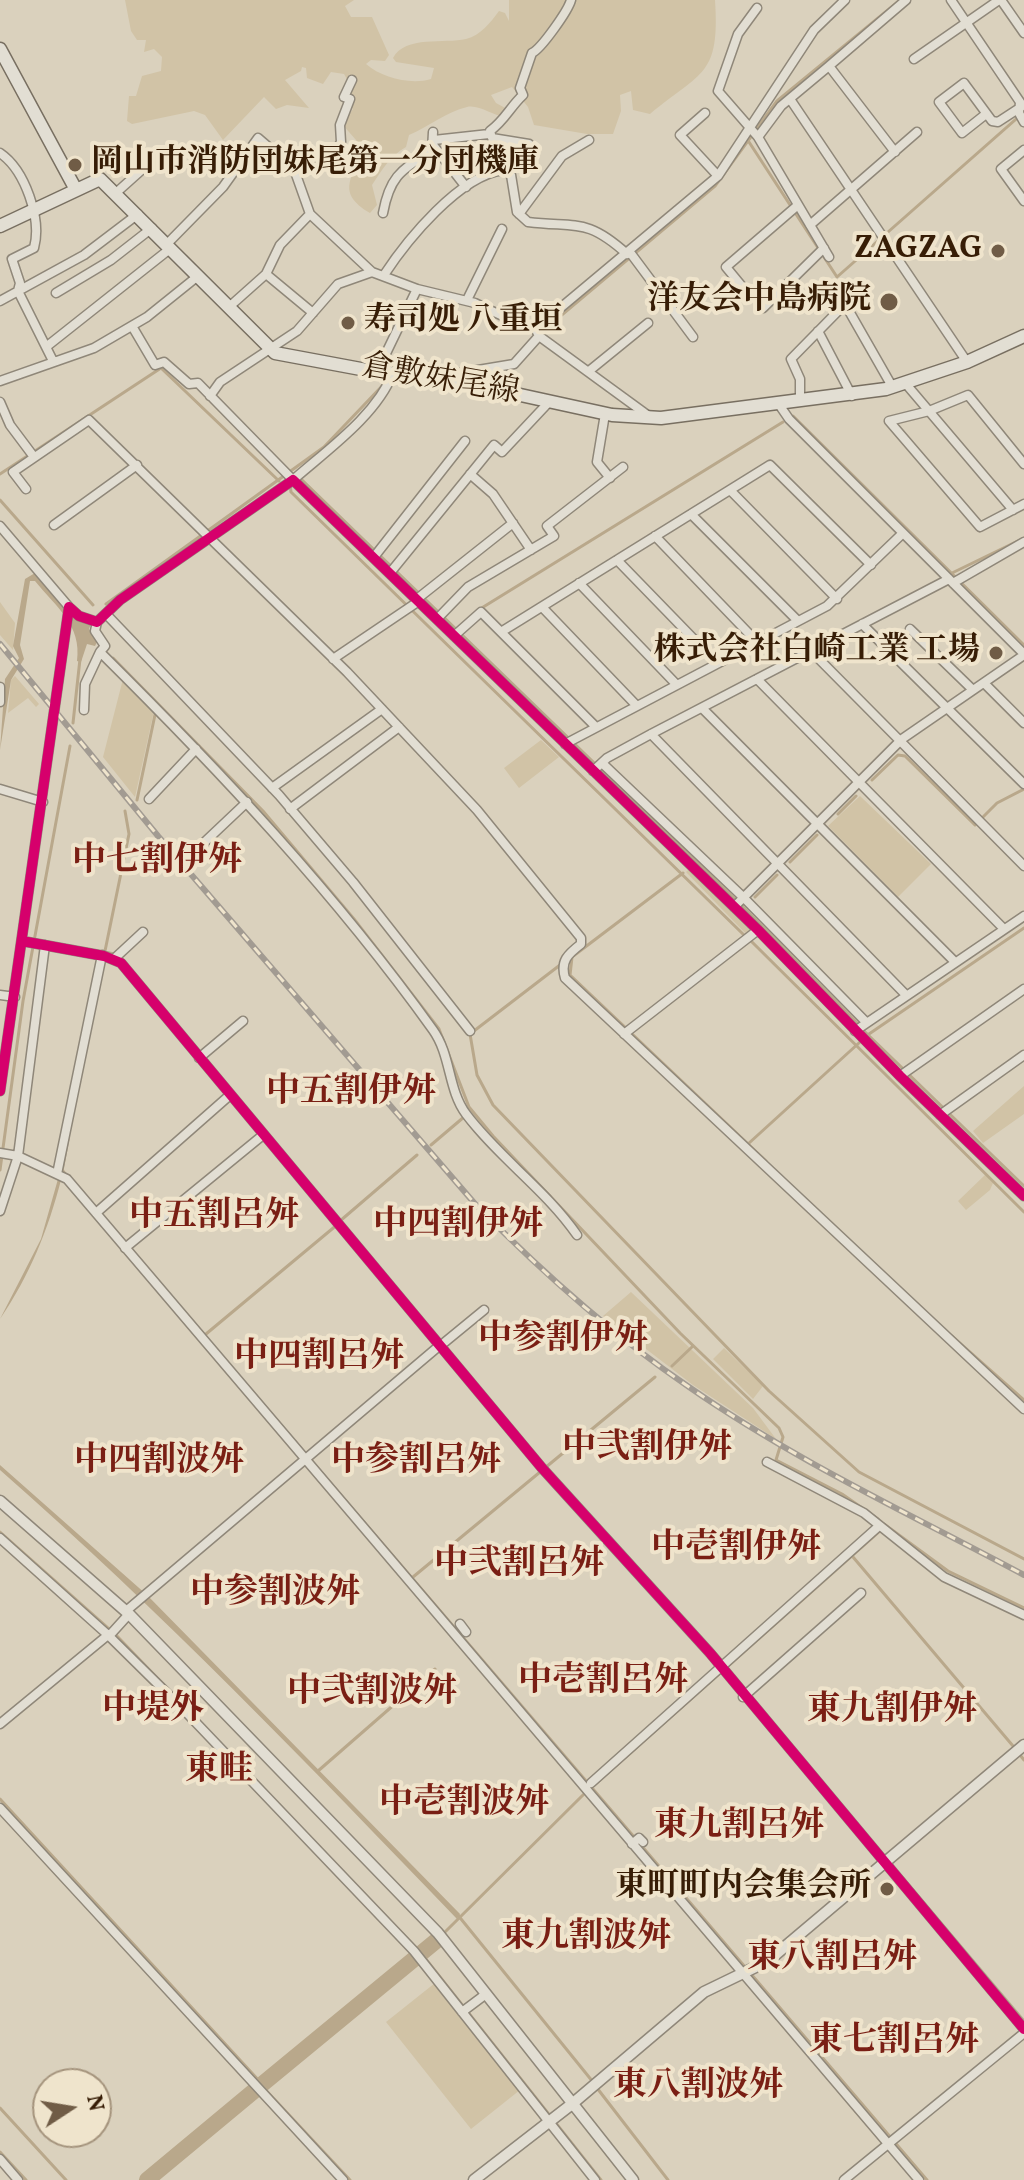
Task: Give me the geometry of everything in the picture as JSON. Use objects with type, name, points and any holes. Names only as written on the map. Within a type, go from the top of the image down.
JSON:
[{"type":"main road","points":[[0,49],[75,188]]},
{"type":"main road","points":[[0,226],[75,188],[100,179],[153,228],[269,349]]},
{"type":"main road","name":"倉敷妹尾線","points":[[269,349],[289,357],[377,372],[438,377],[605,414],[651,418],[800,401],[906,384],[967,362],[1024,336]]},
{"type":"street","points":[[383,213],[401,168],[433,139],[489,134],[505,120],[510,107],[523,95],[520,88],[532,53],[542,48],[547,33],[566,14],[571,0]]},
{"type":"street","points":[[754,132],[814,30],[845,0]]},
{"type":"street","points":[[438,377],[514,364],[537,332],[718,176],[754,132],[906,0]]},
{"type":"street","points":[[951,0],[1020,102],[1022,115],[998,122],[986,114],[964,83],[939,102],[962,133],[986,114]]},
{"type":"street","points":[[914,59],[965,21],[1000,0],[1024,33]]},
{"type":"street","points":[[757,8],[738,34],[718,91],[754,132],[823,252],[763,308]]},
{"type":"street","points":[[829,66],[895,152]]},
{"type":"street","points":[[294,169],[312,158],[335,152],[341,142],[340,125],[350,99],[344,97],[352,80]]},
{"type":"street","points":[[790,99],[967,362]]},
{"type":"street","points":[[705,113],[680,135],[718,176]]},
{"type":"street","points":[[810,225],[917,132]]},
{"type":"street","points":[[384,275],[411,236],[466,187],[487,174],[508,172],[529,144],[492,138],[489,134]]},
{"type":"street","points":[[46,347],[169,246],[223,187],[258,138],[294,169],[310,214],[372,272],[417,289],[467,300],[537,332],[651,418]]},
{"type":"street","points":[[433,139],[466,187]]},
{"type":"street","points":[[519,214],[562,156],[589,140]]},
{"type":"street","points":[[1024,150],[1001,169],[1024,201]]},
{"type":"street","points":[[0,153],[12,161],[33,209],[37,236],[34,248],[12,259],[18,291],[53,361]]},
{"type":"street","points":[[117,192],[146,166]]},
{"type":"street","points":[[508,172],[519,214],[528,222],[581,225],[606,235],[630,254],[693,337]]},
{"type":"street","points":[[745,290],[726,267],[795,208]]},
{"type":"street","points":[[0,301],[84,255],[139,214]]},
{"type":"street","points":[[229,307],[266,274],[280,245],[310,214]]},
{"type":"street","points":[[56,293],[111,260],[153,228]]},
{"type":"street","points":[[467,300],[502,229]]},
{"type":"street","points":[[210,396],[220,382],[297,331],[338,284],[372,272]]},
{"type":"street","points":[[266,274],[313,313]]},
{"type":"street","points":[[0,381],[94,348],[132,326],[198,276]]},
{"type":"street","points":[[377,372],[417,289]]},
{"type":"street","points":[[800,401],[800,379],[791,359],[845,304],[892,384]]},
{"type":"street","points":[[589,371],[648,323]]},
{"type":"street","points":[[132,326],[155,365],[164,362],[189,384],[198,383],[376,554],[416,601],[440,616],[739,902],[1024,1196]]},
{"type":"street","points":[[818,331],[851,392]]},
{"type":"street","points":[[0,526],[68,613],[93,620],[107,615],[120,600],[206,534],[293,476],[341,438],[387,387],[393,373]]},
{"type":"street","points":[[906,384],[1013,510]]},
{"type":"street","points":[[1024,464],[968,395],[929,411],[889,421],[980,527],[1024,504]]},
{"type":"street","points":[[0,402],[10,425],[32,454]]},
{"type":"street","points":[[392,570],[494,445],[502,452],[549,402]]},
{"type":"street","points":[[739,902],[899,742],[1024,654],[954,580],[789,419],[778,403]]},
{"type":"street","points":[[605,414],[597,462],[610,478]]},
{"type":"street","points":[[26,489],[13,472],[32,454],[89,420],[333,659],[477,810],[581,938],[581,944],[566,955],[562,969],[565,978],[628,1031],[1024,1409]]},
{"type":"street","points":[[376,554],[465,441]]},
{"type":"street","points":[[54,525],[137,465]]},
{"type":"street","points":[[501,632],[770,465],[871,565]]},
{"type":"street","points":[[440,616],[468,587],[554,536],[547,526],[623,467]]},
{"type":"street","points":[[470,474],[493,494],[531,550]]},
{"type":"street","points":[[730,490],[837,599]]},
{"type":"street","points":[[691,514],[798,621]]},
{"type":"street","points":[[333,659],[416,601],[513,523]]},
{"type":"street","points":[[569,741],[837,599],[903,533]]},
{"type":"street","points":[[655,536],[757,642]]},
{"type":"street","points":[[598,767],[651,734],[1024,542]]},
{"type":"street","points":[[617,560],[717,663]]},
{"type":"street","points":[[579,583],[676,684]]},
{"type":"street","points":[[542,607],[636,705]]},
{"type":"street","points":[[458,634],[481,612],[595,726]]},
{"type":"street","points":[[0,1091],[68,613]]},
{"type":"street","points":[[107,615],[272,788],[353,882],[470,1031]]},
{"type":"street","points":[[84,710],[87,676],[105,646],[95,631],[93,620]]},
{"type":"street","points":[[862,624],[1024,784]]},
{"type":"street","points":[[910,629],[973,690]]},
{"type":"street","points":[[811,651],[1024,866]]},
{"type":"street","points":[[100,652],[247,802],[347,919],[436,1034],[464,1111],[560,1212],[577,1235]]},
{"type":"street","points":[[757,679],[1004,929]]},
{"type":"street","points":[[984,683],[1024,723]]},
{"type":"street","points":[[0,687],[0,702]]},
{"type":"street","points":[[702,708],[955,962]]},
{"type":"street","points":[[272,788],[382,709]]},
{"type":"street","points":[[290,809],[399,727]]},
{"type":"street","points":[[651,734],[906,995]]},
{"type":"street","points":[[149,799],[196,749]]},
{"type":"street","points":[[598,767],[739,902],[758,930],[860,1026]]},
{"type":"street","points":[[0,789],[43,802]]},
{"type":"street","points":[[192,854],[247,802]]},
{"type":"street","points":[[860,1026],[1024,916]]},
{"type":"street","points":[[628,1031],[758,930]]},
{"type":"street","points":[[59,1175],[110,956],[143,932]]},
{"type":"street","points":[[22,941],[110,956],[201,1056],[263,1135],[442,1344],[544,1470],[710,1653],[722,1672],[887,1861],[1024,2031],[844,2180]]},
{"type":"street","points":[[0,1211],[18,1156],[38,944]]},
{"type":"street","points":[[904,1073],[1024,989]]},
{"type":"street","points":[[0,995],[15,997]]},
{"type":"street","points":[[201,1056],[243,1021]]},
{"type":"street","points":[[944,1112],[1024,1055]]},
{"type":"street","points":[[98,1211],[230,1095]]},
{"type":"street","points":[[128,1246],[263,1135]]},
{"type":"street","points":[[2,1153],[18,1156],[59,1175],[98,1211],[637,1840],[891,2141],[919,2180]]},
{"type":"street","points":[[0,1724],[111,1634],[144,1595],[484,1310]]},
{"type":"street","points":[[767,1462],[864,1513],[944,1577],[1024,1615]]},
{"type":"street","points":[[0,1501],[128,1613],[438,1933],[633,2180]]},
{"type":"street","points":[[594,1784],[882,1528]]},
{"type":"street","points":[[0,1538],[111,1634],[418,1956],[465,2010],[595,2180]]},
{"type":"street","points":[[745,1695],[861,1593]]},
{"type":"street","points":[[460,1624],[463,1635]]},
{"type":"street","points":[[474,2180],[572,2104],[704,1992],[747,1973],[887,1861],[1024,1745]]},
{"type":"street","points":[[0,1808],[343,2180]]},
{"type":"street","points":[[465,2010],[486,1994]]},
{"type":"street","points":[[0,2159],[18,2180]]},
{"type":"shaded area","points":[[125,0],[354,0],[345,6],[351,17],[372,17],[389,55],[385,61],[371,60],[366,64],[388,76],[406,81],[431,79],[434,68],[396,62],[393,58],[399,51],[416,43],[466,39],[476,35],[499,11],[505,13],[509,21],[509,0],[715,0],[716,25],[710,58],[695,79],[650,114],[633,110],[631,91],[620,95],[621,111],[613,134],[587,134],[534,125],[528,107],[512,87],[491,95],[496,103],[507,109],[505,117],[467,107],[409,135],[406,147],[391,159],[372,185],[377,205],[370,213],[359,205],[350,191],[352,176],[363,148],[342,124],[353,109],[341,94],[348,81],[344,74],[331,72],[323,84],[307,78],[306,68],[302,67],[301,71],[285,80],[309,108],[287,105],[276,109],[264,97],[223,140],[205,115],[194,111],[132,124],[127,121],[129,96],[136,96],[142,76],[161,71],[162,57],[154,49],[144,52],[146,40],[137,40],[131,31]]},
{"type":"shaded area","points":[[35,573],[64,609],[91,624],[89,629],[97,642],[95,646],[87,644],[81,662],[77,661],[76,637],[66,617],[35,581],[30,581],[20,645],[24,659],[11,680],[0,750],[5,679],[19,658],[13,646],[25,579]]},
{"type":"shaded area","points":[[0,602],[15,623],[13,650],[0,635]]},
{"type":"shaded area","points":[[15,676],[39,704],[36,707],[28,698],[8,713],[11,680]]},
{"type":"shaded area","points":[[123,679],[154,711],[135,797],[103,757]]},
{"type":"shaded area","points":[[541,740],[559,757],[519,788],[504,768]]},
{"type":"shaded area","points":[[860,796],[931,864],[898,897],[828,826]]},
{"type":"shaded area","points":[[689,869],[752,930],[747,935],[686,872]]},
{"type":"shaded area","points":[[1024,1086],[1024,1114],[983,1143],[973,1131]]},
{"type":"shaded area","points":[[985,1175],[993,1183],[990,1190],[966,1210],[958,1201]]},
{"type":"shaded area","points":[[58,1179],[61,1180],[56,1199],[37,1252],[0,1319],[41,1239]]},
{"type":"shaded area","points":[[631,1292],[753,1408],[776,1439],[693,1385],[603,1316]]},
{"type":"shaded area","points":[[724,1348],[763,1386],[753,1399],[713,1359]]},
{"type":"shaded area","points":[[0,1465],[147,1595],[460,1914],[457,1919],[233,1689],[60,1523],[0,1470]]},
{"type":"shaded area","points":[[435,1983],[520,2090],[471,2129],[386,2022]]},
{"type":"waterway","points":[[526,345],[715,186],[777,101],[900,0]]},
{"type":"waterway","points":[[749,142],[837,277],[1024,112]]},
{"type":"waterway","points":[[0,474],[161,368],[279,481]]},
{"type":"waterway","points":[[434,371],[462,369]]},
{"type":"waterway","points":[[106,604],[324,447],[384,384]]},
{"type":"waterway","points":[[793,416],[1024,645]]},
{"type":"waterway","points":[[480,609],[783,422]]},
{"type":"waterway","points":[[301,479],[744,908],[858,1024]]},
{"type":"waterway","points":[[290,484],[291,492],[745,936]]},
{"type":"waterway","points":[[0,500],[93,605]]},
{"type":"waterway","points":[[952,573],[1024,538]]},
{"type":"waterway","points":[[113,658],[263,811],[354,919],[439,1029],[469,1107],[493,1136],[680,1333],[779,1428],[783,1437],[776,1460],[842,1494],[878,1519]]},
{"type":"waterway","points":[[73,723],[80,659]]},
{"type":"waterway","points":[[137,800],[156,710]]},
{"type":"waterway","points":[[0,1170],[23,1001],[70,746]]},
{"type":"waterway","points":[[872,780],[898,755],[905,756],[975,825]]},
{"type":"waterway","points":[[982,818],[997,803],[1024,789]]},
{"type":"waterway","points":[[838,814],[856,796]]},
{"type":"waterway","points":[[105,951],[129,834],[125,811]]},
{"type":"waterway","points":[[790,862],[817,835]]},
{"type":"waterway","points":[[683,873],[572,957],[570,975],[766,1161]]},
{"type":"waterway","points":[[755,897],[777,875]]},
{"type":"waterway","points":[[869,1034],[1024,928]]},
{"type":"waterway","points":[[750,940],[1024,1212]]},
{"type":"waterway","points":[[105,952],[114,954]]},
{"type":"waterway","points":[[560,965],[470,1034],[477,1075],[493,1105],[769,1391],[859,1472],[1024,1559]]},
{"type":"waterway","points":[[863,1030],[1024,1186]]},
{"type":"waterway","points":[[748,1144],[860,1042]]},
{"type":"waterway","points":[[431,1145],[464,1117]]},
{"type":"waterway","points":[[62,1171],[68,1139]]},
{"type":"waterway","points":[[340,1221],[417,1155]]},
{"type":"waterway","points":[[62,1170],[635,1838]]},
{"type":"waterway","points":[[206,1334],[338,1224]]},
{"type":"waterway","points":[[952,1336],[1024,1400]]},
{"type":"waterway","points":[[672,1366],[693,1346]]},
{"type":"waterway","points":[[413,1577],[655,1377]]},
{"type":"waterway","points":[[884,1524],[948,1571],[1024,1608]]},
{"type":"waterway","points":[[590,1789],[880,1531]]},
{"type":"waterway","points":[[0,1532],[116,1635],[421,1953],[601,2180]]},
{"type":"waterway","points":[[608,1535],[724,1663]]},
{"type":"waterway","points":[[853,1557],[1013,1746]]},
{"type":"waterway","points":[[318,1771],[435,1669]]},
{"type":"waterway","points":[[1020,1755],[1024,1760]]},
{"type":"waterway","points":[[445,1932],[584,1794]]},
{"type":"waterway","points":[[0,1799],[262,2084]]},
{"type":"waterway","points":[[640,1844],[927,2180]]},
{"type":"waterway","points":[[902,1877],[1024,2021]]},
{"type":"waterway","points":[[457,1914],[593,2082]]},
{"type":"waterway","points":[[260,2086],[436,1941]]},
{"type":"waterway","points":[[261,2085],[350,2180]]},
{"type":"waterway","points":[[597,2088],[668,2180]]},
{"type":"waterway","points":[[147,2180],[254,2091]]},
{"type":"waterway","points":[[0,2108],[66,2180]]},
{"type":"waterway","points":[[0,2152],[26,2180]]},
{"type":"railway","points":[[0,644],[158,836],[476,1205],[552,1278],[632,1346],[729,1414],[854,1486],[1024,1575]]},
{"type":"cycle path","points":[[0,1091],[69,607],[79,616],[97,622],[120,600],[293,480],[758,930],[900,1076],[1024,1196]]},
{"type":"cycle path","points":[[22,941],[104,956],[121,963],[542,1468],[710,1653],[1024,2029]]},
{"type":"place","name":"岡山市消防団妹尾第一分団機庫","points":[[75,165]]},
{"type":"place","name":"ZAGZAG","points":[[998,251]]},
{"type":"place","name":"洋友会中島病院","points":[[889,302]]},
{"type":"place","name":"寿司処 八重垣","points":[[348,323]]},
{"type":"place","name":"株式会社白崎工業 工場","points":[[996,653]]},
{"type":"place","name":"東町町内会集会所","points":[[887,1889]]},
{"type":"district","name":"中七割伊舛","points":[[157,864]]},
{"type":"district","name":"中五割伊舛","points":[[351,1095]]},
{"type":"district","name":"中五割呂舛","points":[[214,1219]]},
{"type":"district","name":"中四割伊舛","points":[[458,1228]]},
{"type":"district","name":"中参割伊舛","points":[[563,1342]]},
{"type":"district","name":"中四割呂舛","points":[[319,1360]]},
{"type":"district","name":"中弐割伊舛","points":[[647,1451]]},
{"type":"district","name":"中四割波舛","points":[[159,1464]]},
{"type":"district","name":"中参割呂舛","points":[[416,1464]]},
{"type":"district","name":"中壱割伊舛","points":[[736,1551]]},
{"type":"district","name":"中弐割呂舛","points":[[519,1567]]},
{"type":"district","name":"中参割波舛","points":[[275,1596]]},
{"type":"district","name":"中壱割呂舛","points":[[603,1684]]},
{"type":"district","name":"中弐割波舛","points":[[372,1695]]},
{"type":"district","name":"中堤外","points":[[153,1712]]},
{"type":"district","name":"東九割伊舛","points":[[892,1713]]},
{"type":"district","name":"東畦","points":[[219,1773]]},
{"type":"district","name":"中壱割波舛","points":[[464,1806]]},
{"type":"district","name":"東九割呂舛","points":[[739,1829]]},
{"type":"district","name":"東九割波舛","points":[[586,1940]]},
{"type":"district","name":"東八割呂舛","points":[[832,1961]]},
{"type":"district","name":"東七割呂舛","points":[[894,2044]]},
{"type":"district","name":"東八割波舛","points":[[698,2089]]}]
